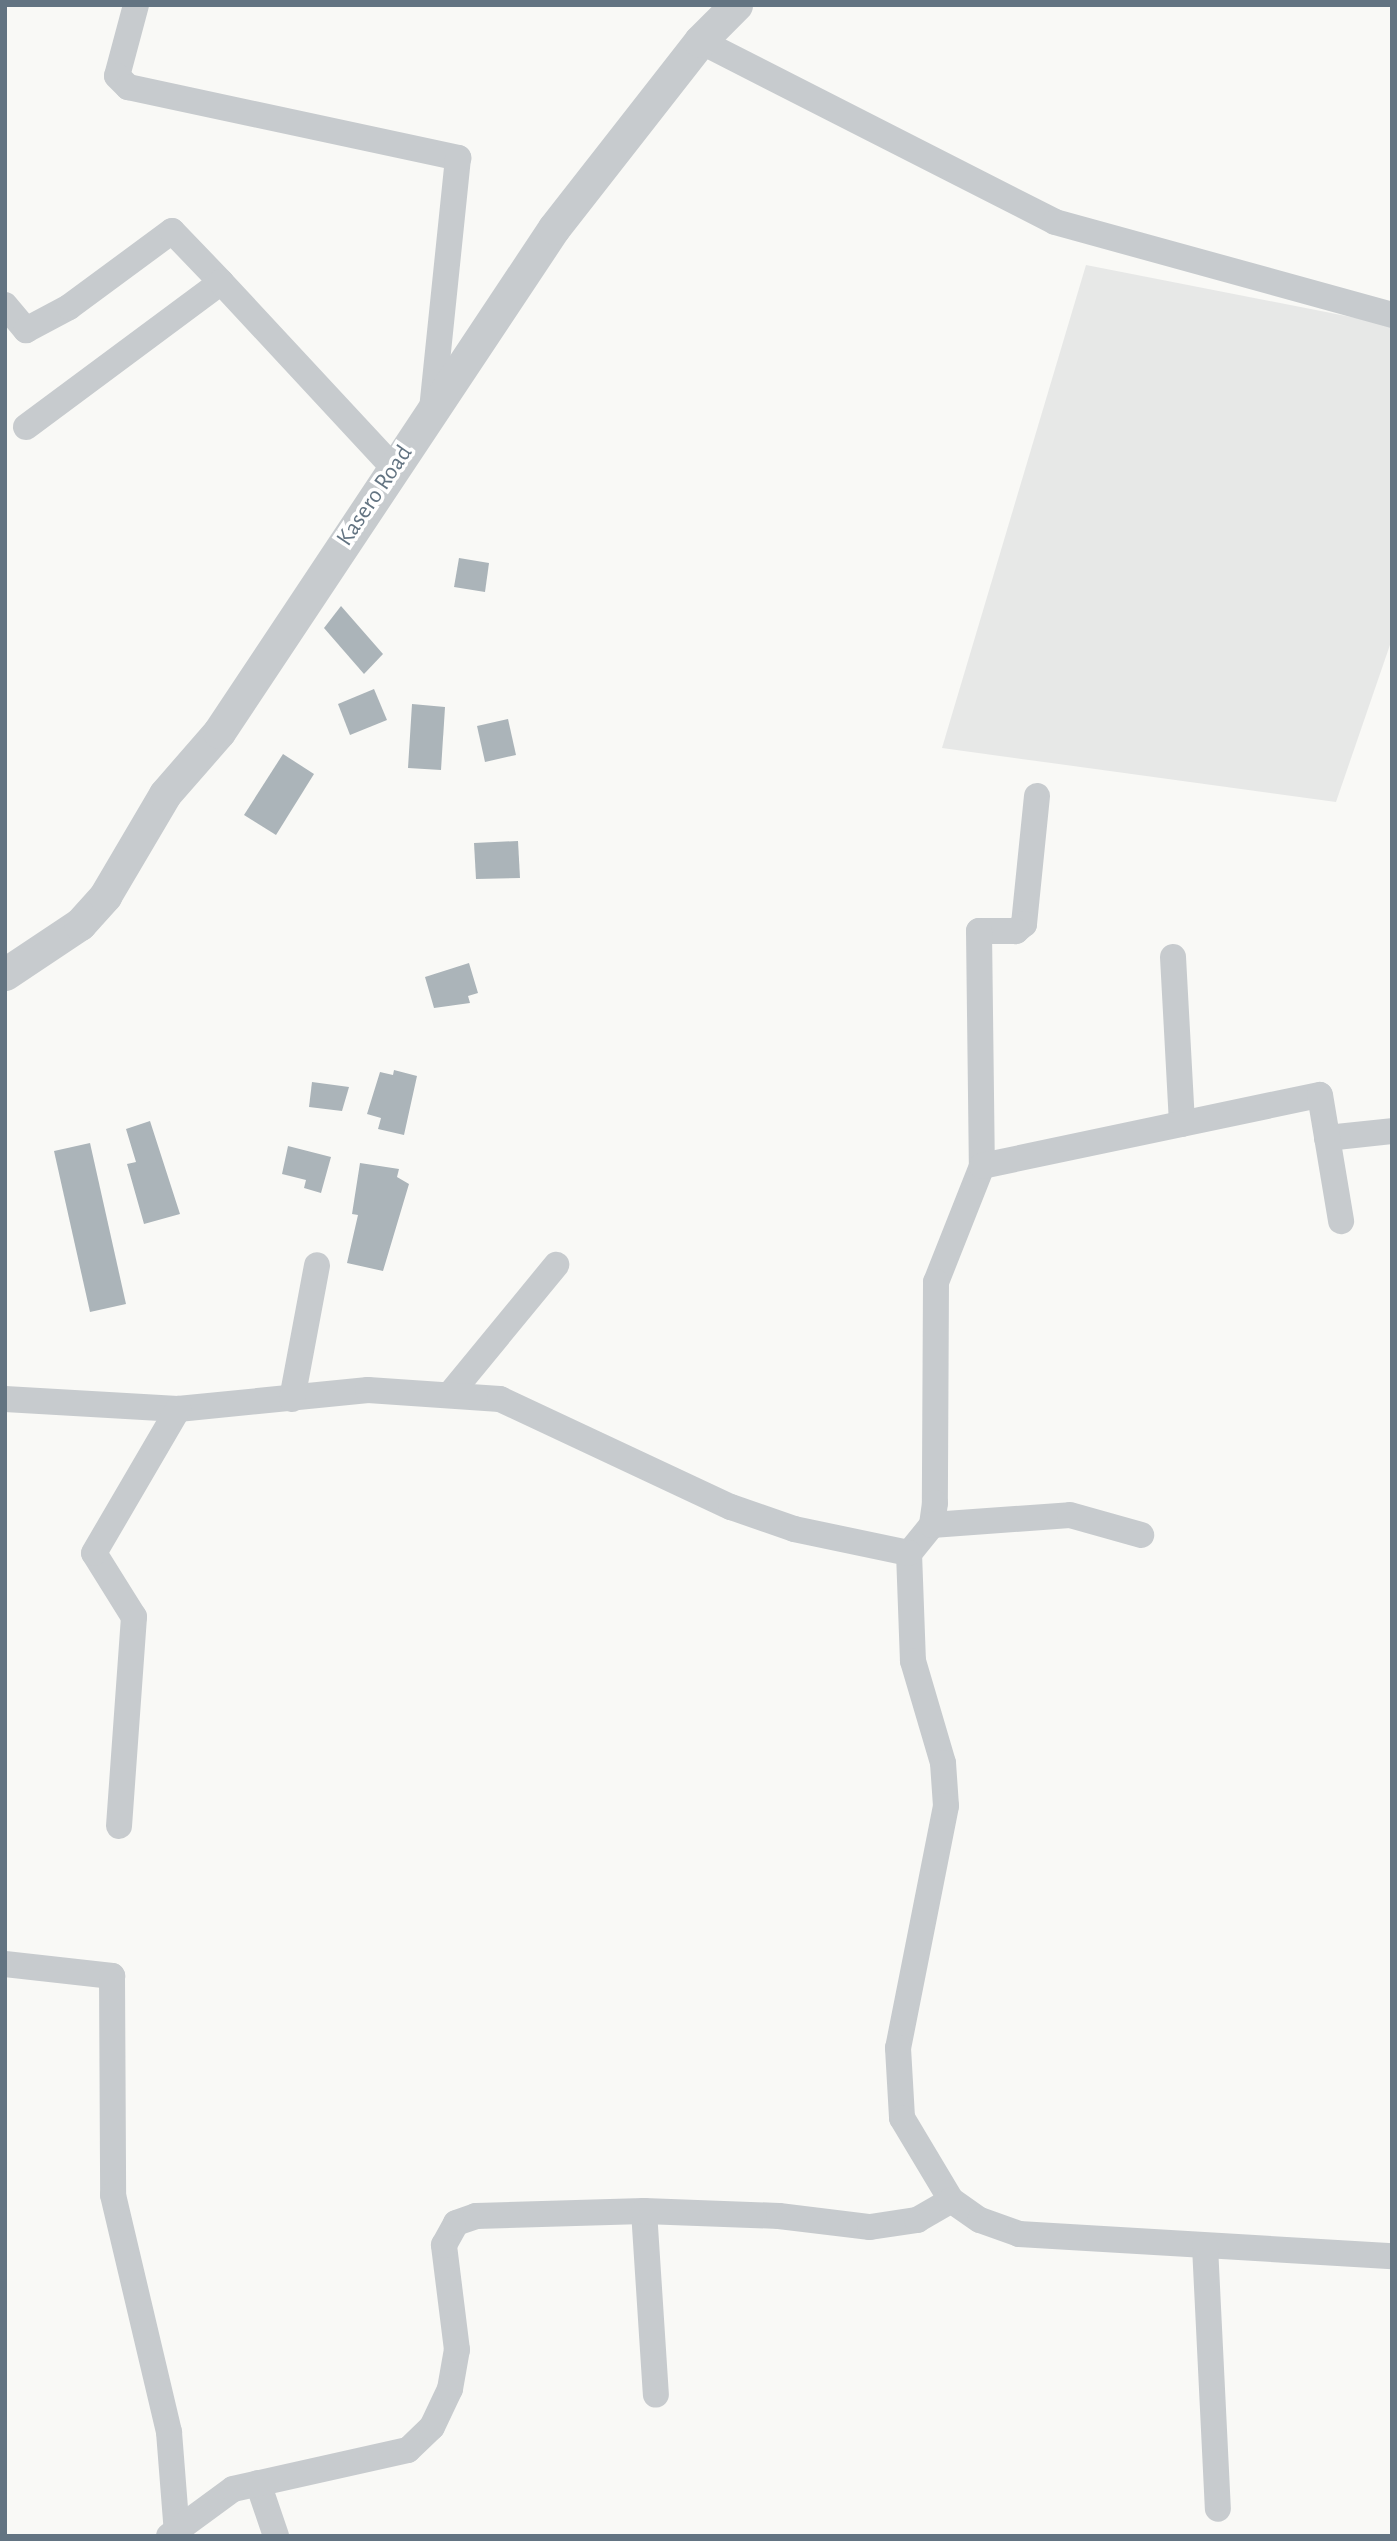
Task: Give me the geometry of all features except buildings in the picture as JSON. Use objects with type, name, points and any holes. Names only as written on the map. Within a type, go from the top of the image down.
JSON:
[{"type":"street","points":[[136,5],[117,76],[128,87],[458,158],[432,411]]},
{"type":"street","name":"Kasero Road","points":[[5,974],[80,925],[105,897],[165,794],[219,732],[554,228],[700,41],[736,5]]},
{"type":"street","points":[[700,41],[1055,222],[1392,315]]},
{"type":"street","points":[[5,305],[26,330],[69,307],[172,231],[394,468]]},
{"type":"street","points":[[26,427],[221,282]]},
{"type":"street","points":[[1037,796],[1024,924],[1016,930],[979,931],[982,1166],[936,1282],[932,1525],[909,1553],[913,1661],[943,1763],[946,1806],[898,2048],[897,2086],[902,2118],[951,2200],[980,2220],[1019,2234],[1392,2256]]},
{"type":"street","points":[[1173,957],[1182,1124]]},
{"type":"street","points":[[982,1166],[1320,1095],[1341,1221]]},
{"type":"street","points":[[1327,1138],[1392,1131]]},
{"type":"street","points":[[292,1399],[317,1265]]},
{"type":"street","points":[[451,1393],[556,1265]]},
{"type":"street","points":[[5,1399],[178,1409],[368,1390],[451,1393],[500,1399],[731,1507],[794,1529],[909,1553]]},
{"type":"street","points":[[118,1826],[134,1617],[94,1553],[178,1409]]},
{"type":"street","points":[[932,1525],[1070,1515],[1141,1535]]},
{"type":"street","points":[[5,1964],[112,1976],[113,2194],[169,2431],[173,2535]]},
{"type":"street","points":[[173,2535],[233,2489],[408,2449],[432,2427],[450,2389],[457,2350],[444,2245],[456,2222],[476,2216],[644,2211],[779,2216],[870,2227],[917,2220],[951,2200]]},
{"type":"street","points":[[644,2211],[656,2395]]},
{"type":"street","points":[[1205,2246],[1218,2510]]},
{"type":"street","points":[[258,2483],[276,2536]]},
{"type":"shaded area","points":[[1086,265],[1392,325],[1392,639],[1336,802],[942,748]]}]
